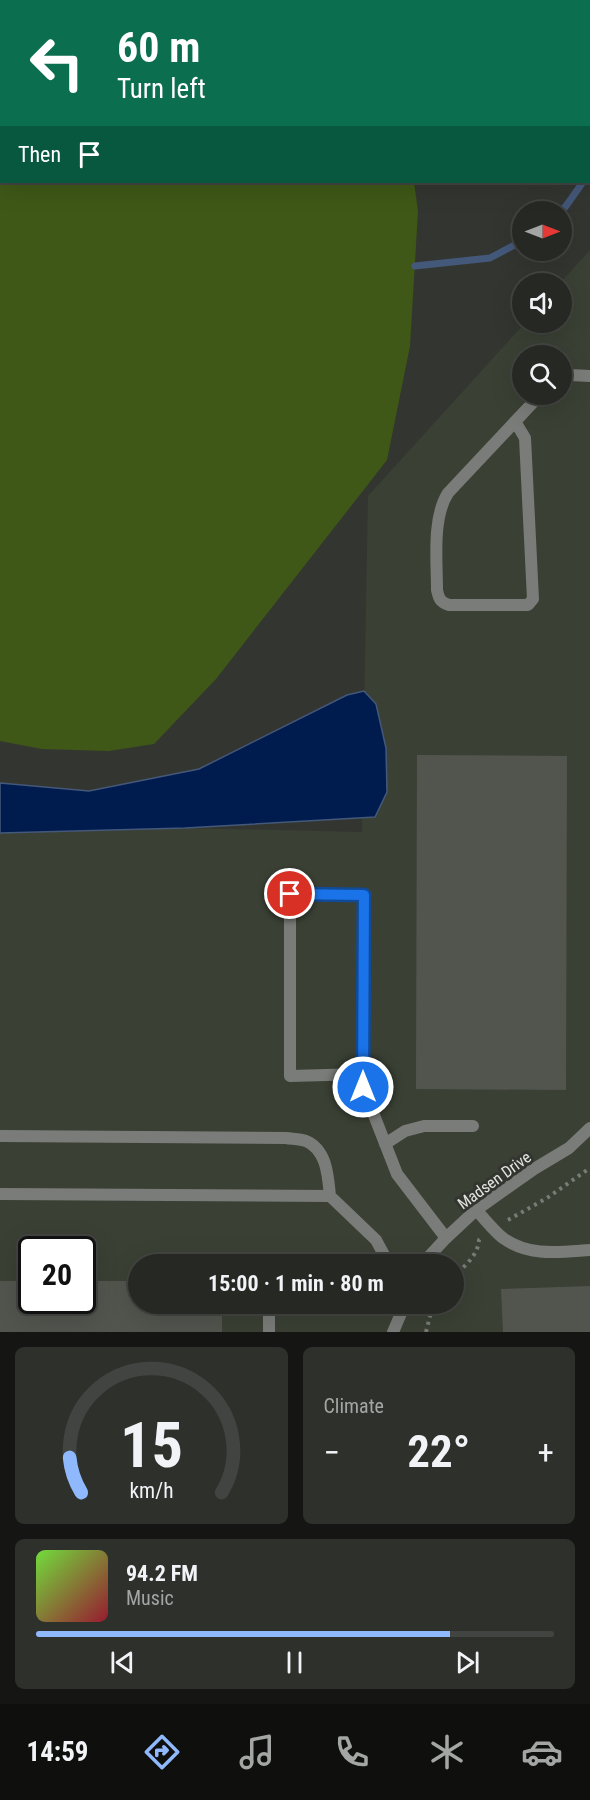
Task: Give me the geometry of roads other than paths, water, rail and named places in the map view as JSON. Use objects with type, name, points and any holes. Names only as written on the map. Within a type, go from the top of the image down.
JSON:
[{"type":"street","points":[[572,375],[590,376]]},
{"type":"street","points":[[516,423],[525,438],[533,599],[528,605],[449,605],[441,602],[437,590],[438,514],[443,501],[532,405]]},
{"type":"street","points":[[363,1074],[290,1076],[290,894],[364,895],[363,1087],[397,1174],[446,1238]]},
{"type":"street","points":[[385,1144],[405,1131],[424,1126],[473,1126]]},
{"type":"street","name":"Madsen Drive","points":[[432,1254],[477,1210],[534,1169],[569,1148],[590,1128]]},
{"type":"street","points":[[0,1136],[286,1138],[305,1141],[317,1149],[324,1159],[330,1196],[376,1240],[384,1254]]},
{"type":"street","points":[[0,1194],[330,1196]]},
{"type":"street","points":[[477,1210],[502,1237],[523,1249],[544,1252],[590,1250]]},
{"type":"street","points":[[269,1314],[269,1332]]},
{"type":"street","points":[[393,1332],[401,1314]]},
{"type":"water","points":[[364,691],[376,704],[386,748],[387,792],[375,817],[185,828],[0,833],[0,783],[89,791],[199,769],[347,695]]},
{"type":"waterway","points":[[570,201],[582,183]]},
{"type":"waterway","points":[[415,266],[490,258],[512,246]]}]
